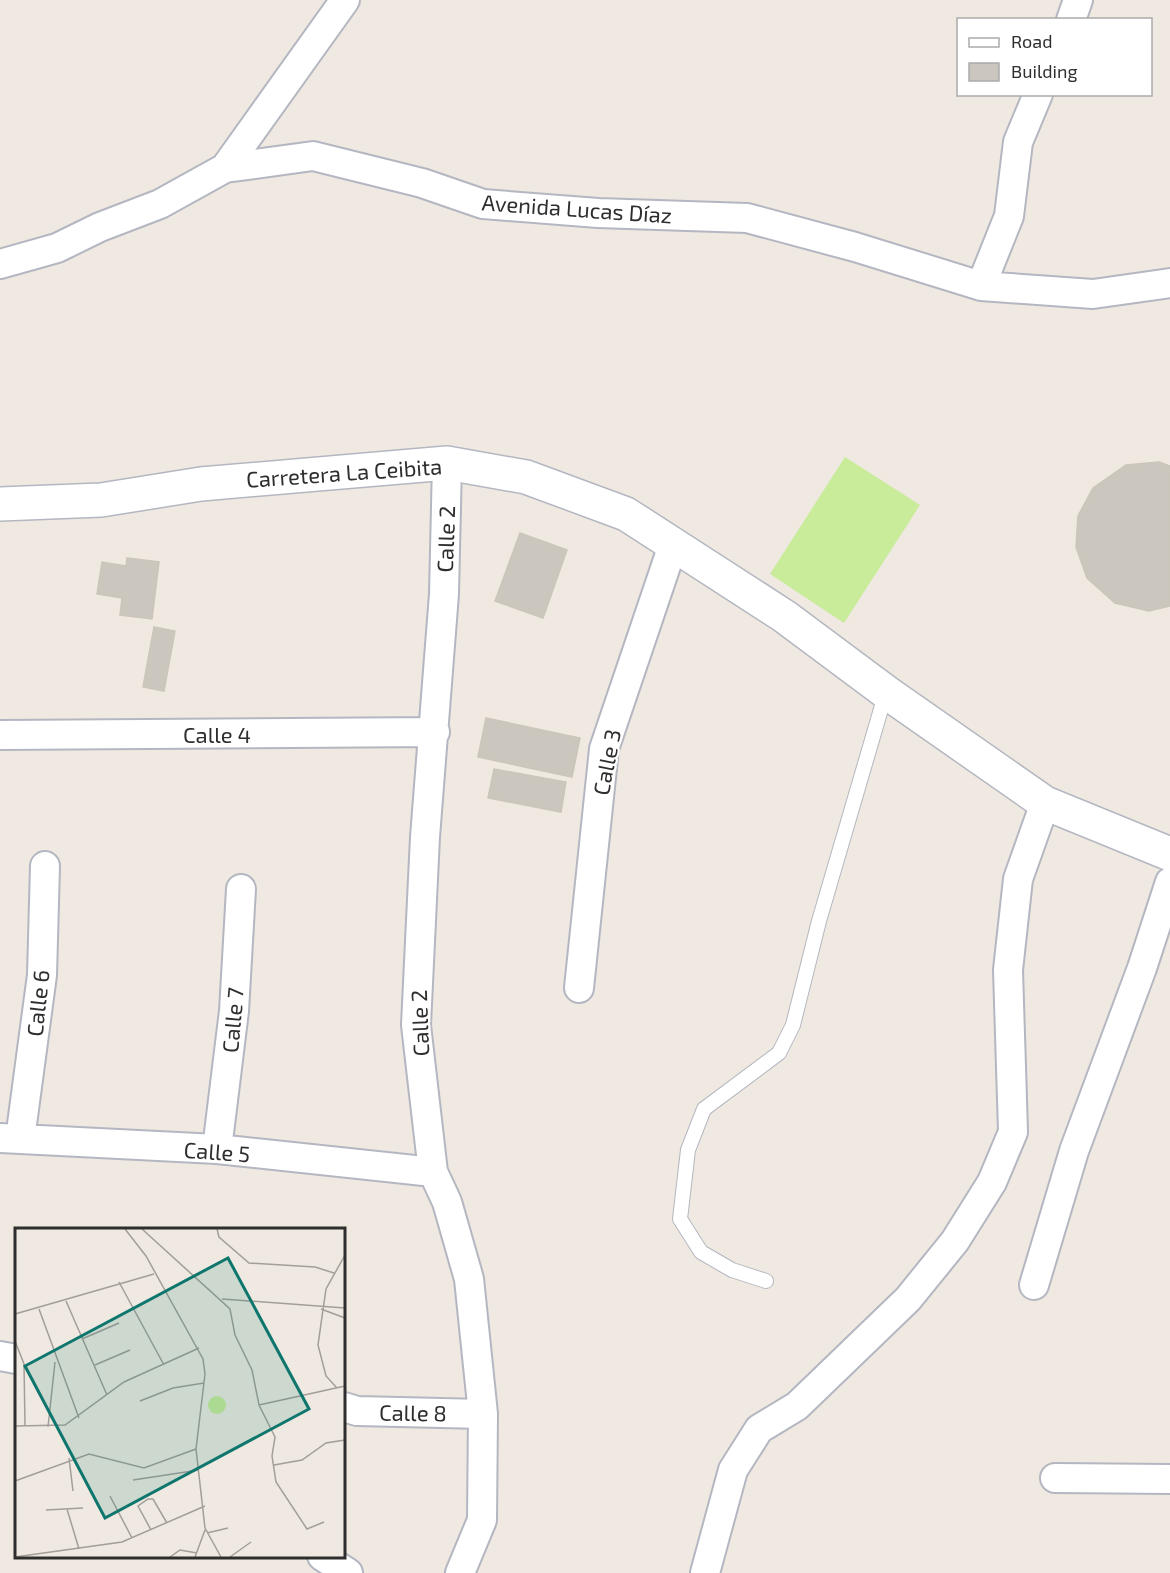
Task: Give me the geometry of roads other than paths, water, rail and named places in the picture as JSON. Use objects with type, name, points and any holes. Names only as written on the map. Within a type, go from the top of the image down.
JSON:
[{"type":"street","points":[[225,168],[345,0]]},
{"type":"street","points":[[1072,18],[1078,0]]},
{"type":"street","points":[[981,286],[1009,216],[1018,142],[1037,96]]},
{"type":"street","name":"Avenida Lucas Díaz","points":[[0,264],[57,248],[100,227],[160,204],[225,168],[313,156],[422,183],[483,204],[598,213],[747,218],[855,247],[981,286],[1093,294],[1170,283]]},
{"type":"street","name":"Carretera La Ceibita","points":[[0,504],[101,500],[201,484],[447,463],[525,477],[626,514],[784,616],[886,692],[1045,803],[1170,854]]},
{"type":"street","name":"Calle 2","points":[[447,463],[444,594],[435,732],[424,837],[416,1025],[433,1172],[447,1202],[469,1279],[483,1414],[482,1520],[460,1573]]},
{"type":"street","name":"Calle 3","points":[[579,988],[604,749],[673,545]]},
{"type":"street","name":"Calle 4","points":[[0,735],[435,732]]},
{"type":"street","points":[[705,1573],[733,1470],[759,1430],[797,1406],[908,1299],[955,1241],[992,1182],[1013,1132],[1008,970],[1018,879],[1045,803]]},
{"type":"street","name":"Calle 6","points":[[10,1139],[42,975],[45,866]]},
{"type":"street","points":[[1034,1285],[1074,1151],[1142,968],[1170,882]]},
{"type":"street","name":"Calle 7","points":[[217,1149],[234,1011],[240,889]]},
{"type":"street","name":"Calle 5","points":[[10,1139],[217,1149],[433,1172]]},
{"type":"street","points":[[0,1356],[15,1359]]},
{"type":"street","name":"Calle 8","points":[[345,1407],[357,1411],[483,1414]]},
{"type":"street","points":[[1055,1479],[1170,1479]]},
{"type":"street","points":[[324,1558],[348,1573]]},
{"type":"lane","points":[[766,1281],[732,1270],[701,1252],[680,1219],[688,1150],[704,1109],[779,1053],[793,1024],[819,921],[886,692]]}]
